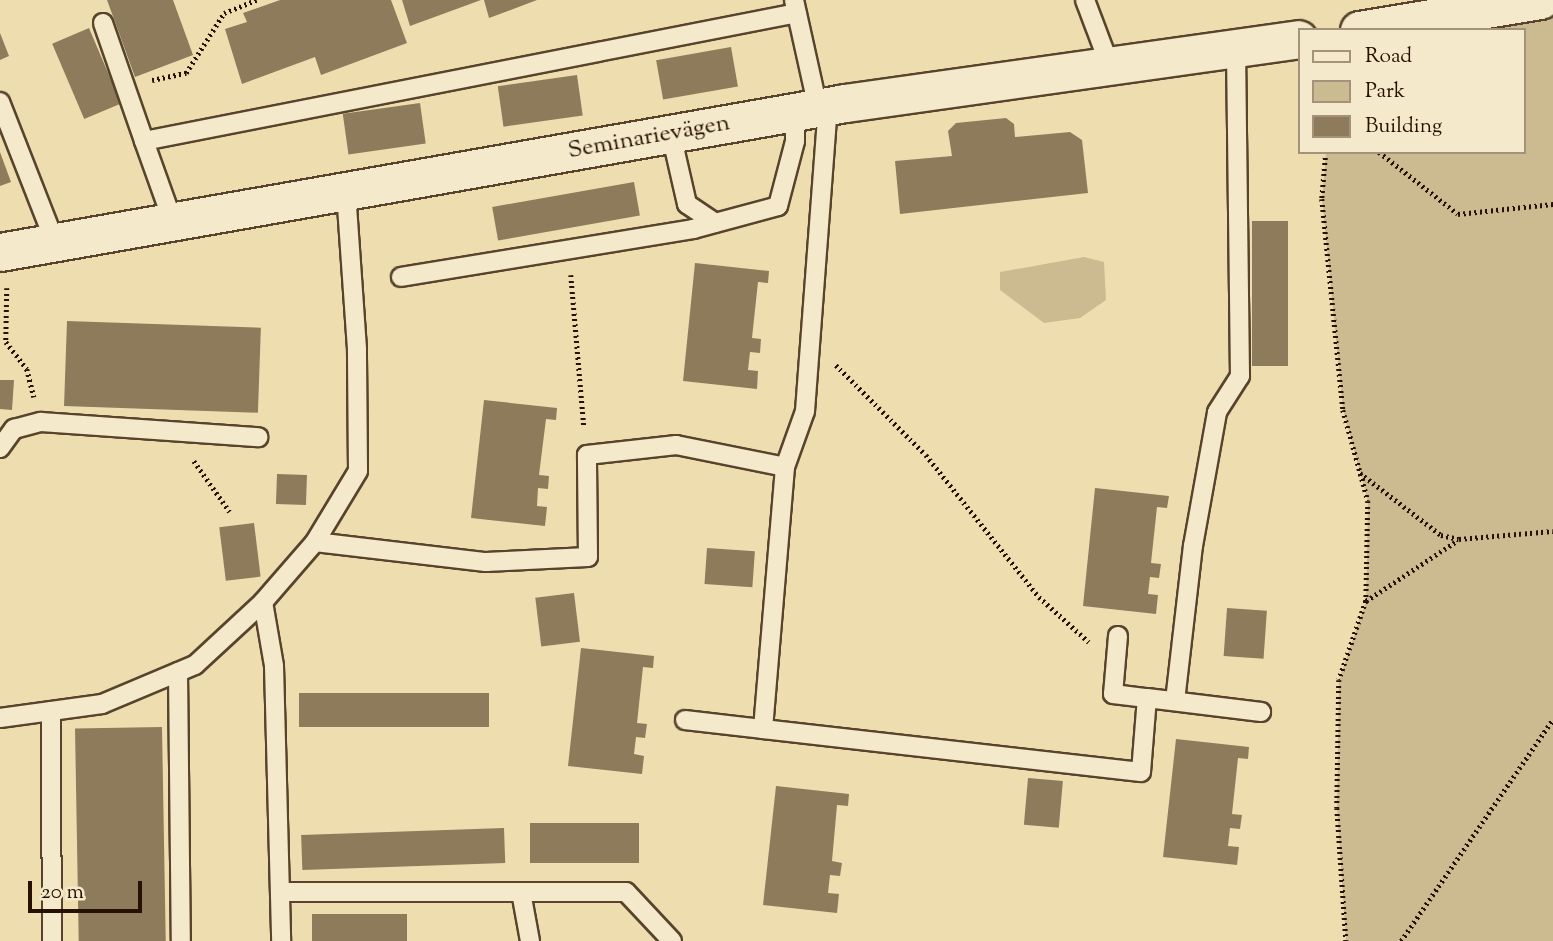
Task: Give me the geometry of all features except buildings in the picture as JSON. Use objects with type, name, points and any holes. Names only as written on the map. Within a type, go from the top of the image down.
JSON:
[{"type":"street","points":[[1371,28],[1541,0]]},
{"type":"street","name":"Seminarievägen","points":[[4,251],[814,109],[1298,39]]},
{"type":"lane","points":[[1085,0],[1110,66]]},
{"type":"lane","points":[[144,141],[795,6],[814,109],[810,339],[805,411],[785,467],[763,729]]},
{"type":"lane","points":[[103,23],[173,222]]},
{"type":"lane","points":[[1175,701],[1193,546],[1217,412],[1240,376],[1236,48]]},
{"type":"lane","points":[[0,102],[55,242]]},
{"type":"lane","points":[[401,277],[715,223],[778,206],[795,141],[814,109]]},
{"type":"lane","points":[[671,134],[687,204],[715,223]]},
{"type":"lane","points":[[0,718],[102,704],[195,665],[263,602],[315,542],[358,471],[357,349],[346,192]]},
{"type":"lane","points":[[0,448],[14,429],[41,422],[258,437]]},
{"type":"lane","points":[[315,542],[486,562],[588,557],[587,455],[676,445],[785,467]]},
{"type":"lane","points":[[263,602],[274,666],[281,941]]},
{"type":"lane","points":[[1118,636],[1113,694],[1261,712]]},
{"type":"lane","points":[[178,672],[181,941]]},
{"type":"lane","points":[[685,720],[1141,772],[1147,698]]},
{"type":"lane","points":[[51,711],[52,941]]},
{"type":"lane","points":[[281,892],[626,892],[672,941]]},
{"type":"lane","points":[[521,892],[530,941]]},
{"type":"path","points":[[125,85],[187,73],[224,13],[257,0]]},
{"type":"path","points":[[1326,154],[1322,199],[1342,397],[1368,501],[1366,601],[1339,680],[1337,808],[1346,941]]},
{"type":"path","points":[[1382,154],[1458,214],[1553,204]]},
{"type":"path","points":[[568,250],[587,455]]},
{"type":"path","points":[[4,251],[6,342],[26,369],[41,422]]},
{"type":"path","points":[[810,339],[926,455],[1039,597],[1116,666]]},
{"type":"path","points":[[180,432],[230,512]]},
{"type":"path","points":[[1360,473],[1441,535],[1459,539],[1553,531]]},
{"type":"path","points":[[1366,601],[1459,539]]},
{"type":"path","points":[[1401,941],[1553,719]]},
{"type":"green space","points":[[1553,18],[1553,941],[1346,941],[1337,808],[1339,680],[1366,601],[1368,501],[1343,410],[1322,199],[1326,154],[1525,154],[1525,28],[1489,28]]},
{"type":"green space","points":[[1084,257],[1104,262],[1106,300],[1080,318],[1044,323],[1000,290],[1000,272]]}]
